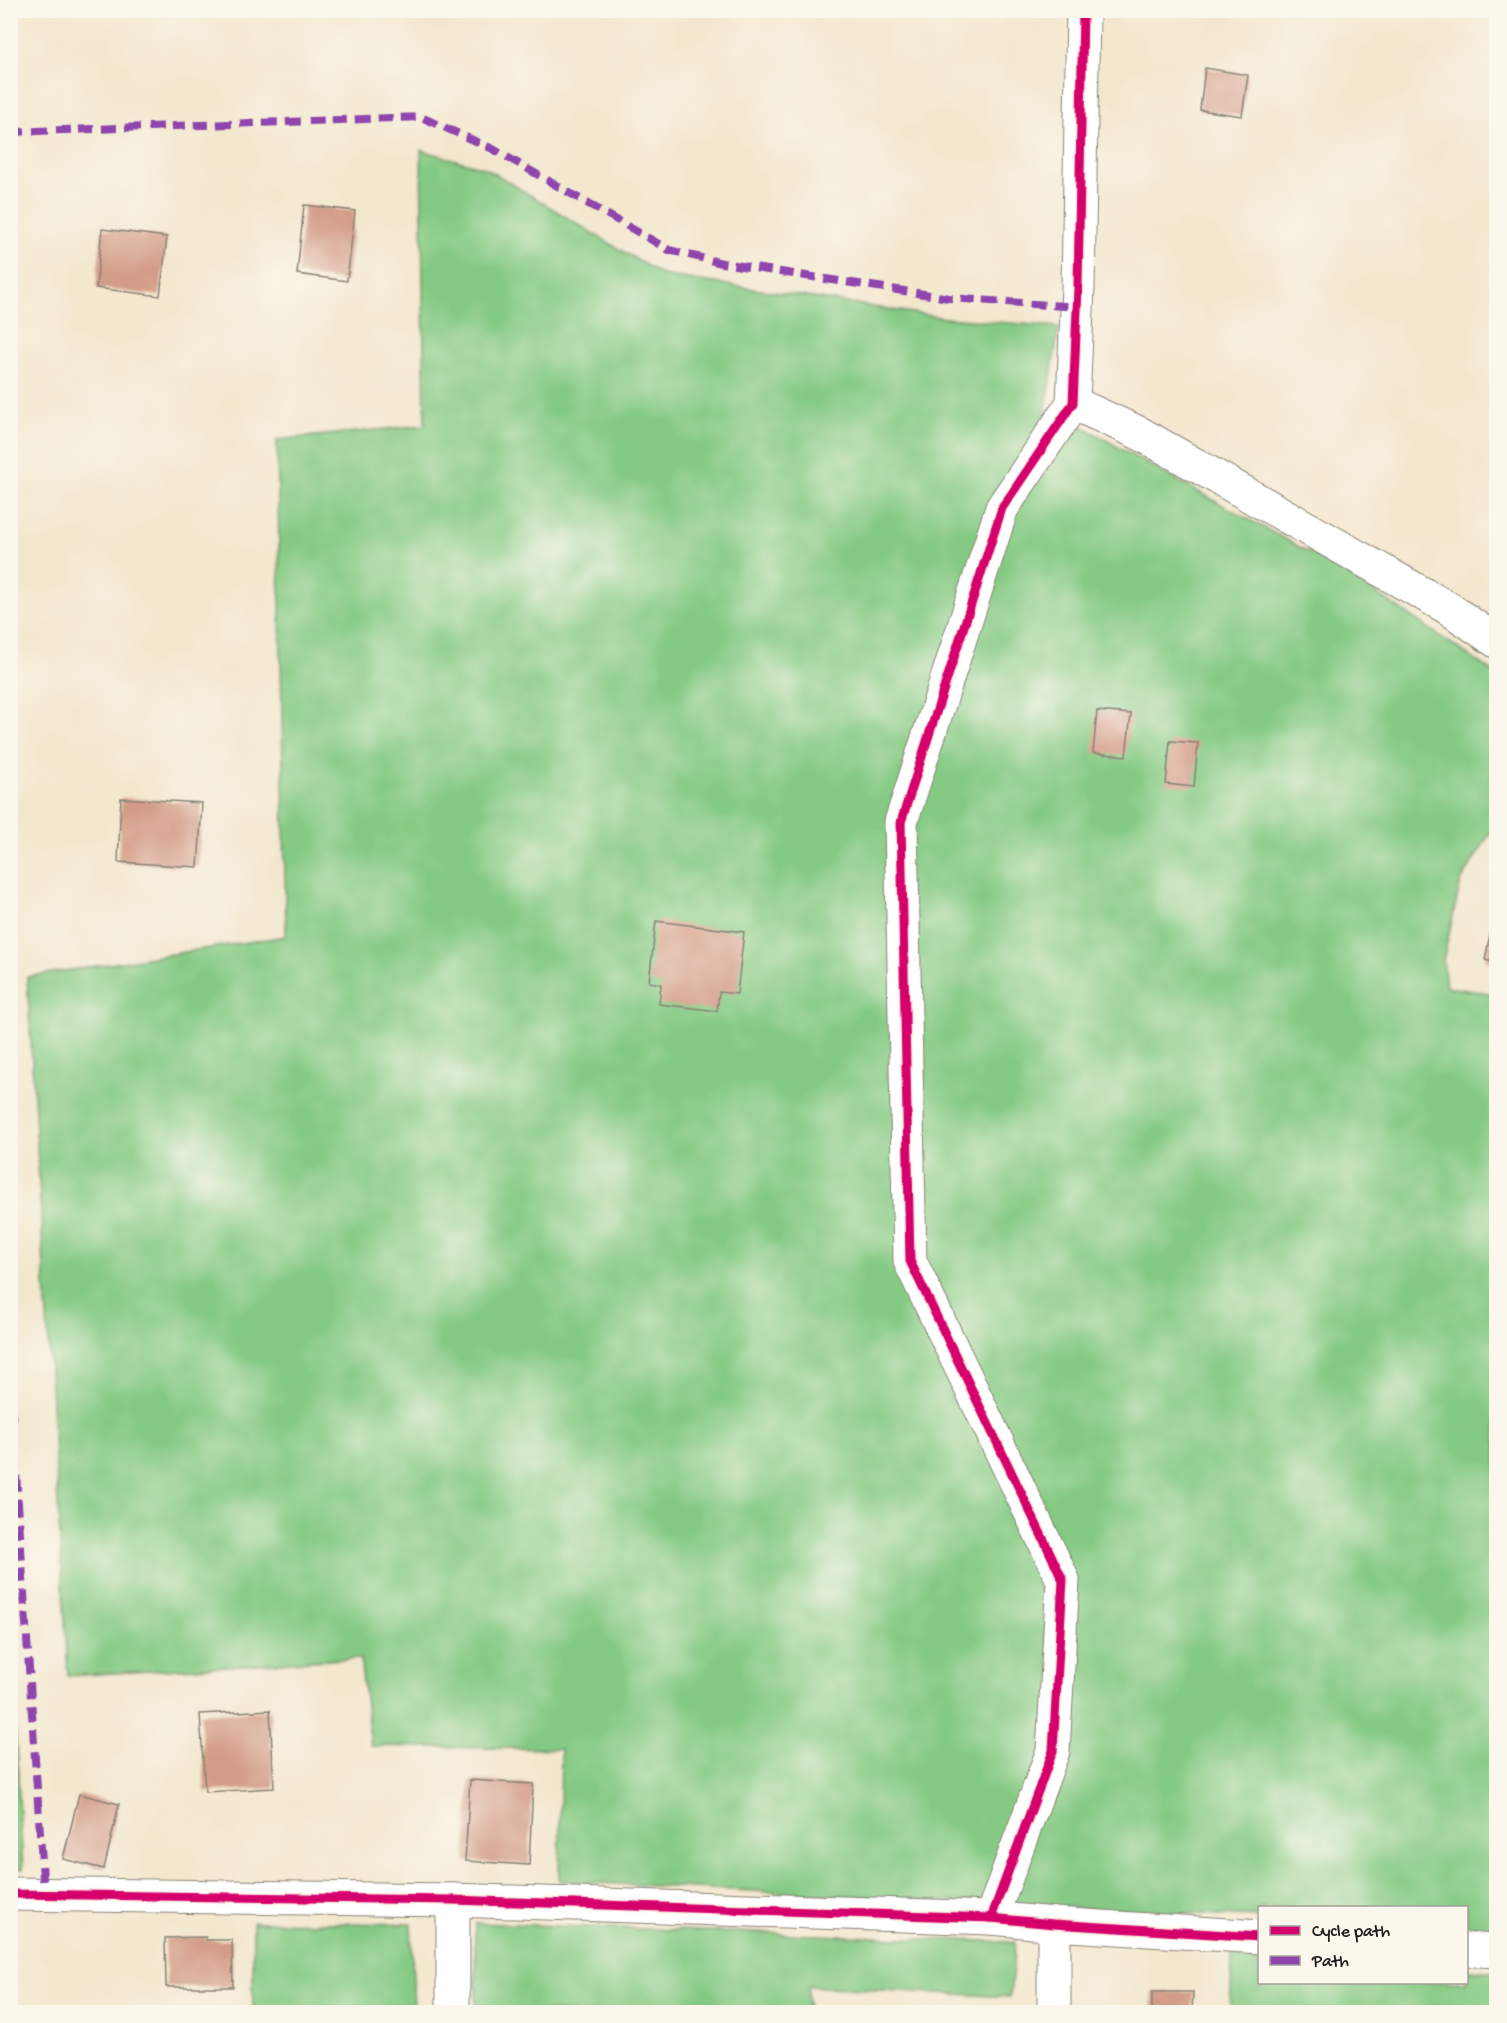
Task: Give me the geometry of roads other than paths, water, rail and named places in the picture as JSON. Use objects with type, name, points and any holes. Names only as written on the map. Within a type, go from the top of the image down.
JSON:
[{"type":"street","points":[[991,1918],[1053,1751],[1063,1580],[910,1261],[901,822],[1002,508],[1073,403],[1078,287],[1083,10]]},
{"type":"street","points":[[1073,403],[1141,434],[1448,608],[1497,640]]},
{"type":"street","points":[[10,1894],[453,1900],[991,1918],[1258,1936]]},
{"type":"street","points":[[453,1900],[453,2013]]},
{"type":"street","points":[[1054,1924],[1054,2013]]},
{"type":"street","points":[[1468,1949],[1497,1951]]}]
